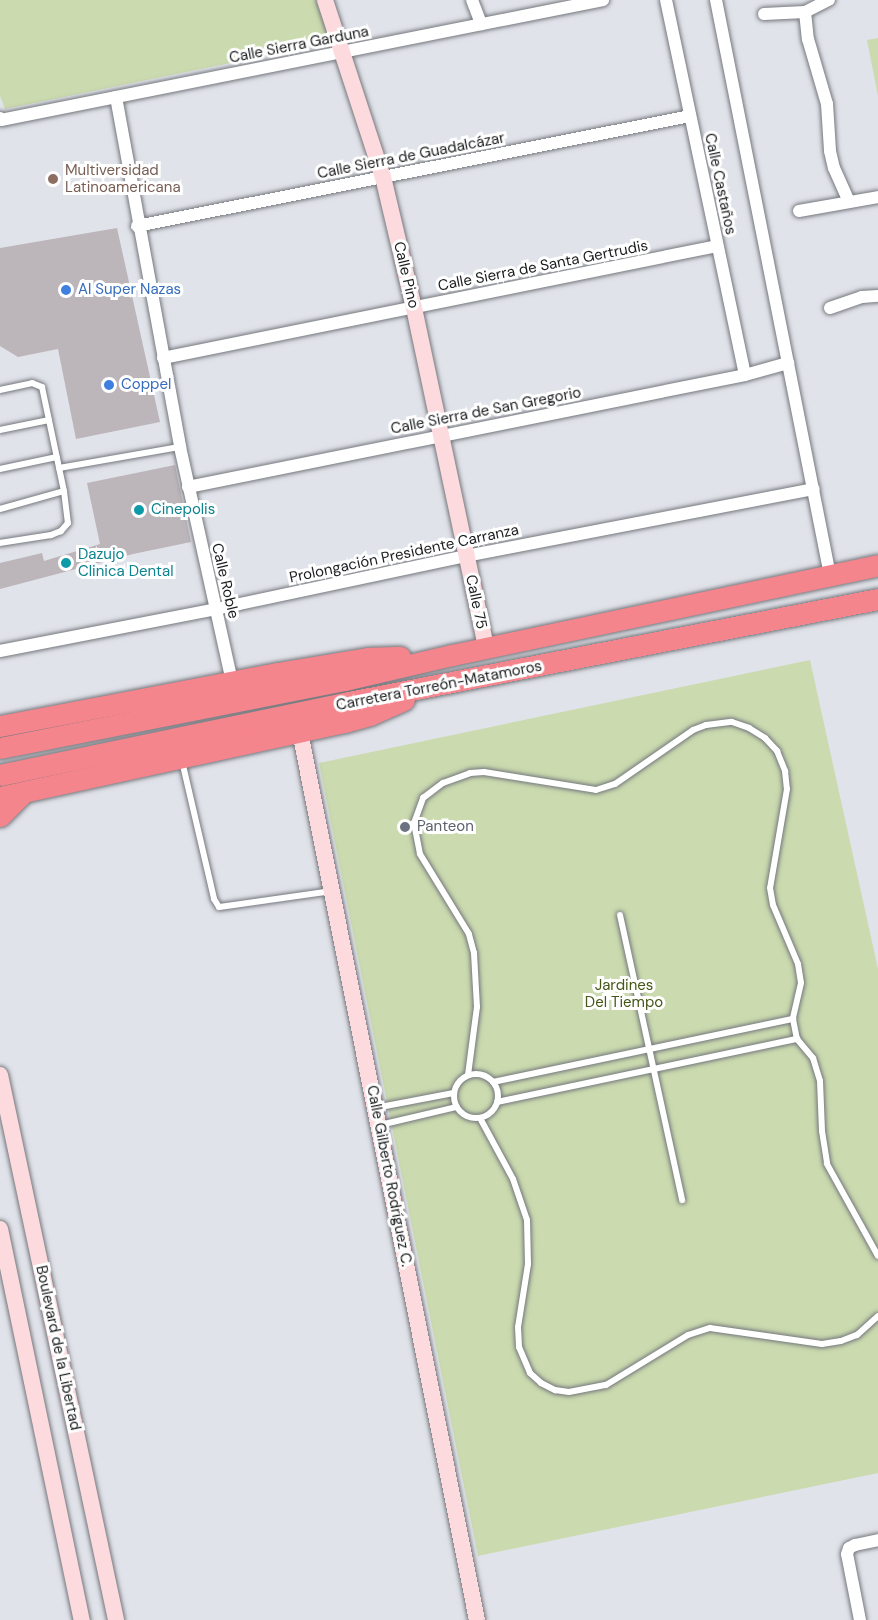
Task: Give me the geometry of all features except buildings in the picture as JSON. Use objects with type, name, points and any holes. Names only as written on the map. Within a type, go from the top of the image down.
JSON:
[{"type":"highway","points":[[0,748],[345,680],[452,655],[878,565]]},
{"type":"highway","name":"Carretera Torreón-Matamoros","points":[[0,775],[350,702],[878,599]]},
{"type":"highway","points":[[0,726],[232,681],[369,658],[452,655]]},
{"type":"highway","points":[[6,799],[370,715],[431,687]]},
{"type":"street","name":"Calle Pino","points":[[324,0],[383,177],[414,308],[466,556]]},
{"type":"street","points":[[472,0],[481,24]]},
{"type":"street","name":"Calle Sierra Garduna","points":[[1,119],[603,0]]},
{"type":"street","name":"Calle Castaños","points":[[666,0],[745,375]]},
{"type":"street","points":[[716,0],[830,575]]},
{"type":"street","points":[[764,14],[805,12],[829,0]]},
{"type":"street","points":[[805,12],[808,39],[827,104],[830,151],[834,168],[849,202]]},
{"type":"street","name":"Calle Roble","points":[[116,97],[137,226],[180,447],[232,681]]},
{"type":"street","name":"Calle Sierra de Guadalcázar","points":[[137,226],[690,116]]},
{"type":"street","points":[[799,211],[878,196]]},
{"type":"street","name":"Calle Sierra de Santa Gertrudis","points":[[163,358],[717,246]]},
{"type":"street","points":[[830,308],[862,297],[878,296]]},
{"type":"street","name":"Calle Sierra de San Gregorio","points":[[188,487],[745,375],[788,363]]},
{"type":"street","name":"Prolongación Presidente Carranza","points":[[0,651],[216,609],[466,556],[814,489]]},
{"type":"street","name":"Calle 75","points":[[466,556],[486,648]]},
{"type":"street","name":"Calle Gilberto Rodríguez C.","points":[[300,732],[477,1620]]},
{"type":"street","name":"Boulevard de la Libertad","points":[[0,1075],[116,1620]]},
{"type":"street","points":[[0,1229],[82,1620]]},
{"type":"street","points":[[860,1620],[847,1554],[849,1548],[855,1545],[878,1540]]},
{"type":"lane","points":[[0,390],[38,384],[42,387],[64,491],[68,523],[61,531],[0,543]]},
{"type":"lane","points":[[0,430],[49,420]]},
{"type":"lane","points":[[59,468],[180,447]]},
{"type":"lane","points":[[0,469],[57,458]]},
{"type":"lane","points":[[0,509],[64,491]]},
{"type":"lane","points":[[468,1076],[477,1007],[474,953],[464,925],[420,854],[414,823],[423,798],[443,783],[470,773],[484,772],[596,790],[615,784],[693,730],[718,722],[732,722],[749,728],[765,738],[777,751],[785,771],[787,789],[770,888],[773,905],[798,964],[801,983],[793,1019],[797,1039],[813,1058],[820,1081],[826,1164],[878,1256]]},
{"type":"lane","points":[[181,758],[217,905],[224,909],[332,891]]},
{"type":"lane","points":[[620,915],[682,1200]]},
{"type":"lane","points":[[793,1019],[493,1082],[482,1075],[468,1076],[456,1086],[454,1093],[456,1107],[469,1117],[480,1118],[490,1112],[497,1102],[797,1039]]},
{"type":"lane","points":[[493,1082],[497,1102]]},
{"type":"lane","points":[[375,1108],[454,1093]]},
{"type":"lane","points":[[379,1125],[456,1107]]},
{"type":"lane","points":[[480,1118],[513,1179],[527,1220],[528,1264],[518,1327],[519,1347],[530,1373],[541,1383],[569,1392],[606,1385],[630,1373],[688,1335],[710,1329],[822,1344],[841,1341],[857,1335],[878,1316]]},
{"type":"green space","points":[[0,0],[317,0],[333,42],[5,109],[0,96]]},
{"type":"green space","points":[[878,38],[878,96],[867,40]]},
{"type":"green space","name":"Jardines Del Tiempo","points":[[810,660],[878,969],[878,1473],[478,1556],[319,763]]},
{"type":"place","name":"Multiversidad Latinoamericana","points":[[53,179]]},
{"type":"place","name":"Al Super Nazas","points":[[66,290]]},
{"type":"place","name":"Coppel","points":[[109,385]]},
{"type":"place","name":"Cinepolis","points":[[139,510]]},
{"type":"place","name":"Dazujo Clinica Dental","points":[[66,563]]},
{"type":"place","name":"Panteon","points":[[405,827]]}]
